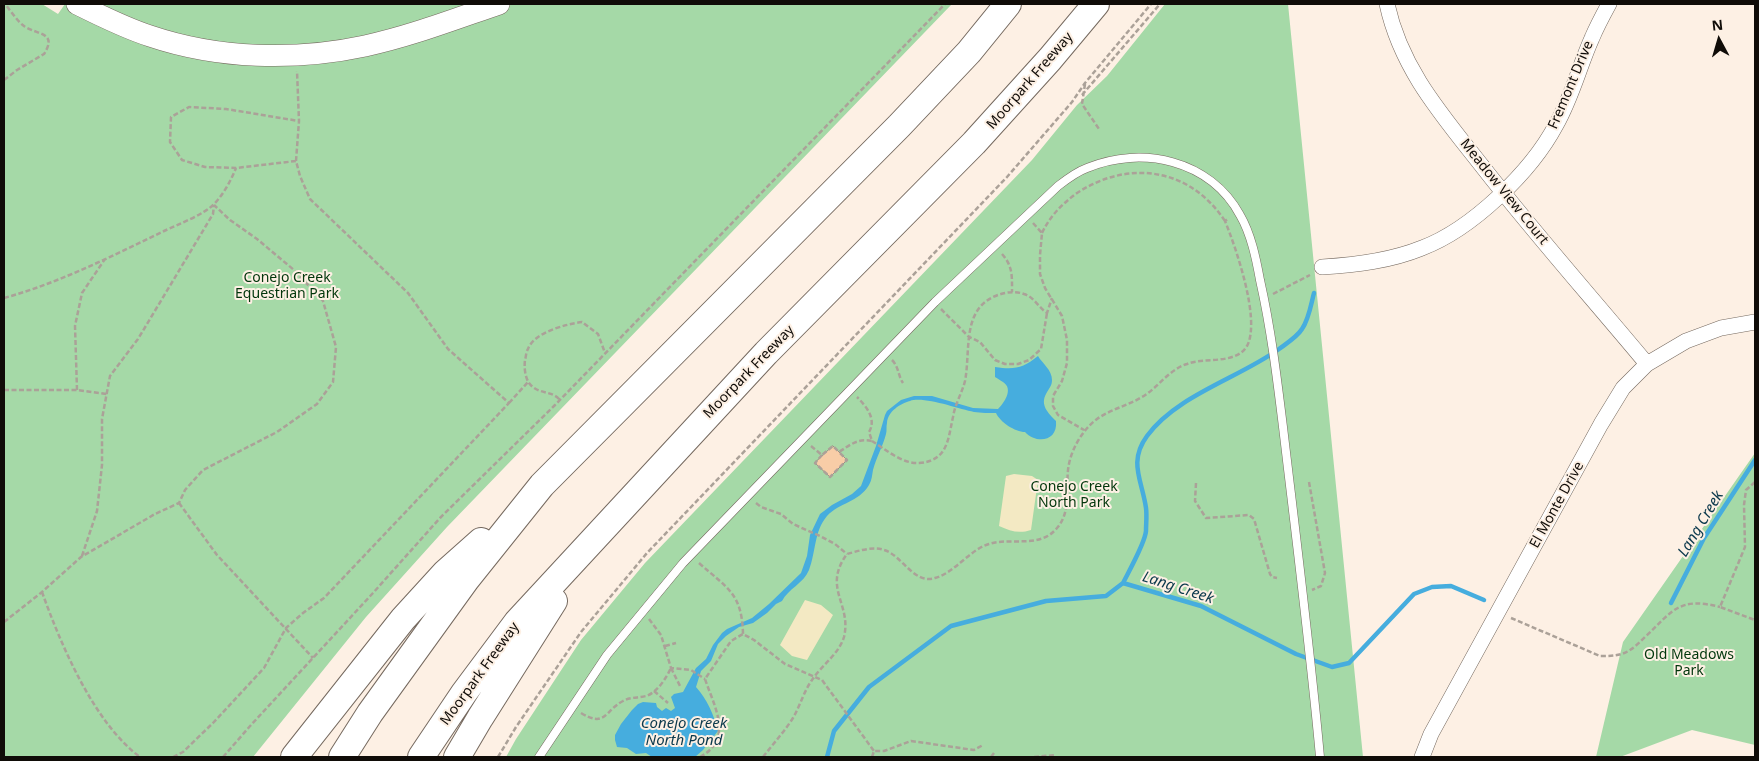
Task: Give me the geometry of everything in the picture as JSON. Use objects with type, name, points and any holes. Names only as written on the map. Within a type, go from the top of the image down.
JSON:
[{"type":"highway","points":[[294,757],[403,620],[445,573],[542,485],[900,126],[969,52],[1008,4]]},
{"type":"highway","name":"Moorpark Freeway","points":[[421,757],[464,693],[517,622],[766,353],[974,144],[1096,4]]},
{"type":"highway","points":[[342,757],[370,713],[466,580],[542,485]]},
{"type":"highway","points":[[457,757],[594,538]]},
{"type":"street","points":[[77,4],[118,24],[190,48],[224,53],[260,55],[296,55],[365,46],[401,37],[499,4]]},
{"type":"street","name":"Meadow View Court","points":[[1386,4],[1391,24],[1408,64],[1427,96],[1502,192],[1648,364]]},
{"type":"street","name":"Fremont Drive","points":[[1322,267],[1382,260],[1422,248],[1445,237],[1467,223],[1502,192],[1534,160],[1556,126],[1571,94],[1592,37],[1609,4]]},
{"type":"street","name":"El Monte Drive","points":[[1422,757],[1431,734],[1601,424],[1623,388],[1648,364],[1686,340],[1721,328],[1755,322]]},
{"type":"lane","points":[[538,757],[607,655],[690,555],[935,302],[1058,186],[1085,168],[1120,158],[1143,156],[1164,159],[1182,165],[1202,174],[1219,187],[1239,212],[1252,244],[1272,338],[1310,650],[1320,757]]},
{"type":"path","points":[[4,80],[44,54],[49,41],[45,35],[24,26],[5,4]]},
{"type":"path","points":[[223,757],[440,518],[559,399],[944,4]]},
{"type":"path","points":[[498,757],[516,727],[581,632],[647,553],[1007,177],[1072,102],[1085,83],[1151,4]]},
{"type":"path","points":[[1082,95],[1160,4]]},
{"type":"path","points":[[296,55],[299,121],[296,161],[310,199],[408,293],[448,349],[509,403]]},
{"type":"path","points":[[1085,83],[1082,104],[1099,129]]},
{"type":"path","points":[[296,161],[236,168],[205,167],[182,160],[170,142],[172,117],[189,107],[226,109],[299,121]]},
{"type":"path","points":[[4,298],[28,292],[106,258],[214,205],[230,183],[236,168]]},
{"type":"path","points":[[763,757],[793,718],[810,682],[836,652],[843,640],[846,624],[837,589],[836,576],[840,563],[847,554],[876,548],[885,550],[893,554],[916,574],[923,578],[932,579],[939,577],[988,544],[1004,541],[1032,542],[1050,535],[1063,520],[1066,512],[1068,470],[1071,457],[1084,430],[1106,413],[1143,396],[1171,372],[1187,364],[1238,354],[1246,347],[1251,332],[1250,315],[1236,247],[1225,222],[1210,200],[1181,181],[1149,172],[1128,173],[1104,179],[1088,186],[1073,196],[1048,220],[1042,233],[1040,274],[1045,288],[1062,316],[1067,340],[1067,363],[1062,381],[1053,396],[1053,406],[1058,415],[1084,430]]},
{"type":"path","points":[[81,557],[97,511],[102,465],[102,419],[110,376],[138,339],[213,214],[214,205]]},
{"type":"path","points":[[4,622],[42,592],[81,557],[155,514],[179,503],[185,490],[203,470],[278,432],[318,404],[333,382],[336,347],[322,301],[294,270],[230,220],[214,205]]},
{"type":"path","points":[[1225,222],[1239,212]]},
{"type":"path","points":[[1026,216],[1042,233]]},
{"type":"path","points":[[995,245],[1008,261],[1011,268],[1012,292]]},
{"type":"path","points":[[77,390],[75,326],[82,294],[106,258]]},
{"type":"path","points":[[1264,298],[1322,267]]},
{"type":"path","points":[[839,452],[856,441],[863,439],[872,441],[909,462],[920,463],[940,455],[947,446],[964,382],[974,315],[980,306],[991,298],[1012,292],[1025,294],[1047,313]]},
{"type":"path","points":[[935,302],[970,337],[980,342],[995,360],[1005,364],[1018,364],[1029,360],[1041,348],[1044,320],[1052,298]]},
{"type":"path","points":[[559,399],[551,394],[538,391],[528,382],[524,367],[528,347],[543,334],[563,325],[582,322],[598,334],[604,353]]},
{"type":"path","points":[[885,353],[897,366],[903,383]]},
{"type":"path","points":[[173,757],[184,752],[264,668],[286,628],[324,598],[528,382]]},
{"type":"path","points":[[4,390],[77,390],[107,394]]},
{"type":"path","points":[[849,390],[869,412],[872,428],[869,432],[872,441]]},
{"type":"path","points":[[803,439],[822,455]]},
{"type":"path","points":[[833,446],[847,460],[830,477],[815,463],[822,455],[833,446]]},
{"type":"path","points":[[1720,606],[1745,547],[1744,504],[1746,490],[1755,482]]},
{"type":"path","points":[[1196,483],[1195,501],[1206,518],[1249,515],[1254,519],[1270,574],[1272,577],[1277,578]]},
{"type":"path","points":[[1303,591],[1313,590],[1321,586],[1325,573],[1309,484],[1304,486]]},
{"type":"path","points":[[747,496],[761,507],[781,514],[793,524],[835,544],[847,554]]},
{"type":"path","points":[[179,503],[217,555],[314,658]]},
{"type":"path","points":[[690,555],[737,599],[743,616],[743,634]]},
{"type":"path","points":[[42,592],[65,653],[96,707],[125,746],[140,757]]},
{"type":"path","points":[[1498,612],[1600,656],[1616,655],[1631,650],[1660,620],[1682,605],[1697,603],[1720,606],[1755,620]]},
{"type":"path","points":[[641,612],[661,635],[671,668],[680,686]]},
{"type":"path","points":[[743,634],[754,640],[785,664],[822,680],[874,751]]},
{"type":"path","points":[[705,679],[731,641],[743,634]]},
{"type":"path","points":[[664,646],[676,643]]},
{"type":"path","points":[[671,668],[691,670],[705,679],[720,730],[715,744],[700,757]]},
{"type":"path","points":[[571,707],[595,720],[602,718],[626,699],[645,696],[654,691],[667,676],[671,668]]},
{"type":"path","points":[[654,691],[668,703]]},
{"type":"path","points":[[874,751],[884,751],[910,741],[974,750],[983,745]]},
{"type":"path","points":[[872,757],[874,751]]},
{"type":"path","points":[[991,757],[994,752]]},
{"type":"path","points":[[1034,757],[1056,755]]},
{"type":"green space","name":"Conejo Creek Equestrian Park","points":[[4,4],[42,4],[58,14],[65,4],[952,4],[447,527],[366,617],[253,757],[4,757]]},
{"type":"green space","name":"Conejo Creek North Park","points":[[1165,4],[1288,4],[1363,757],[506,757],[581,640],[645,563],[1032,160],[1077,105],[1107,76]]},
{"type":"green space","name":"Old Meadows Park","points":[[1755,453],[1755,745],[1692,730],[1620,757],[1596,757],[1623,642]]},
{"type":"sand","points":[[1014,474],[1032,476],[1038,480],[1031,530],[1022,532],[999,526],[1006,476]]},
{"type":"sand","points":[[805,600],[821,605],[833,615],[807,660],[792,656],[780,645]]},
{"type":"water","name":"Conejo Creek North Pond","points":[[1038,356],[1052,376],[1051,384],[1044,398],[1044,405],[1056,421],[1056,428],[1050,437],[1040,439],[1030,436],[1025,432],[1008,426],[996,413],[974,412],[924,400],[910,401],[899,406],[888,419],[886,434],[869,485],[860,495],[832,511],[827,516],[817,535],[807,575],[782,601],[767,613],[753,623],[739,627],[726,636],[718,644],[711,661],[701,671],[696,687],[710,708],[718,731],[703,750],[695,757],[652,757],[646,753],[636,754],[627,748],[617,747],[615,735],[621,724],[638,704],[643,702],[656,703],[657,707],[662,711],[666,708],[671,711],[675,708],[671,697],[674,694],[683,692],[696,668],[706,659],[722,633],[752,618],[801,573],[807,556],[810,535],[820,514],[852,494],[861,486],[887,411],[901,400],[914,396],[932,396],[973,408],[998,409],[1007,396],[1008,388],[995,377],[995,367],[1018,367]]},
{"type":"building","points":[[833,446],[847,460],[830,477],[815,463]]},
{"type":"waterway","points":[[1123,583],[1140,550],[1146,531],[1146,508],[1137,463],[1141,445],[1160,422],[1175,409],[1191,398],[1263,359],[1295,337],[1306,321],[1314,293]]},
{"type":"waterway","name":"Lang Creek","points":[[1671,603],[1704,538],[1755,460]]},
{"type":"waterway","name":"Lang Creek","points":[[827,757],[834,731],[869,687],[951,626],[1046,601],[1106,596],[1123,583],[1201,606],[1296,654],[1332,667],[1349,663],[1414,594],[1432,587],[1451,586],[1484,600]]}]
